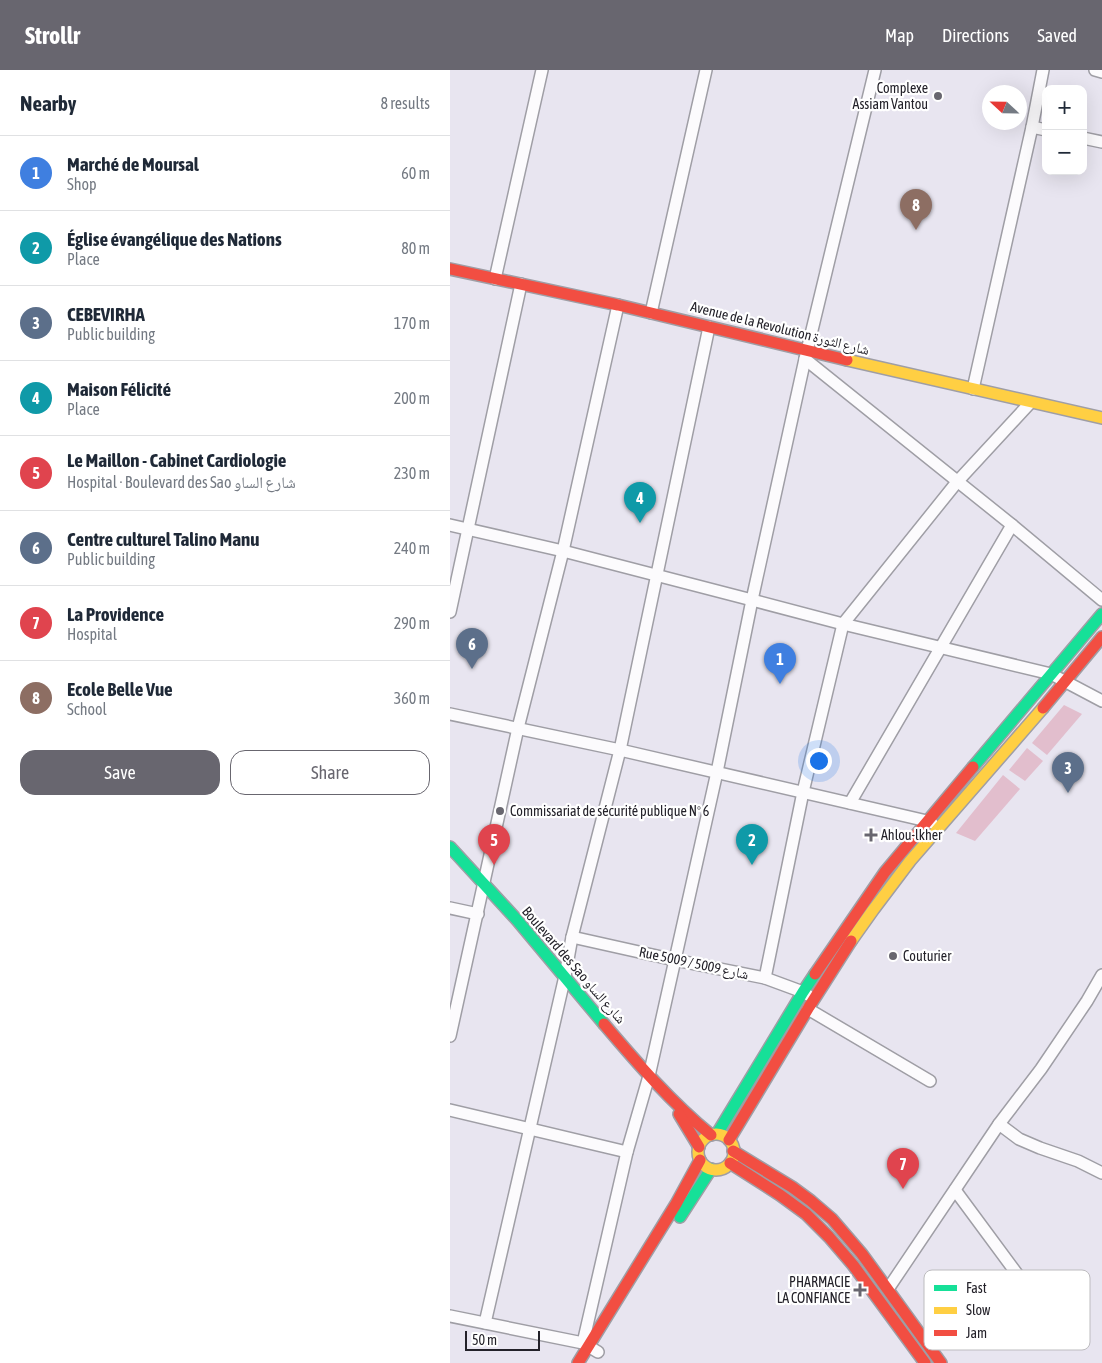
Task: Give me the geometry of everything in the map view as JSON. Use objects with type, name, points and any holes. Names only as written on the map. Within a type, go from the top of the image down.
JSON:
[{"type":"main road","name":"Avenue de la Revolution شارع الثورة","points":[[450,269],[618,305],[709,327],[806,355],[973,389],[1102,418]]},
{"type":"main road","points":[[714,1135],[760,1066],[803,992],[885,872],[1102,614]]},
{"type":"main road","points":[[728,1140],[811,1004],[890,887],[938,827],[1019,736],[1102,637]]},
{"type":"main road","name":"Boulevard des Sao شارع الساو","points":[[450,847],[565,976],[674,1103]]},
{"type":"main road","points":[[674,1103],[714,1135]]},
{"type":"main road","points":[[674,1103],[683,1122],[699,1147]]},
{"type":"main road","points":[[714,1135],[722,1135],[728,1140],[733,1147],[730,1163],[719,1170],[711,1169],[703,1164],[698,1156],[699,1147],[703,1140],[714,1135]]},
{"type":"main road","points":[[733,1151],[768,1171],[811,1201],[851,1240],[924,1339]]},
{"type":"main road","points":[[578,1363],[593,1346],[700,1160]]},
{"type":"main road","points":[[730,1163],[806,1214],[829,1237],[853,1265],[925,1363]]},
{"type":"main road","points":[[623,1312],[711,1169]]},
{"type":"main road","points":[[592,1363],[593,1346]]},
{"type":"main road","points":[[932,1350],[941,1363]]},
{"type":"street","points":[[495,279],[542,70]]},
{"type":"street","points":[[651,313],[706,70]]},
{"type":"street","points":[[450,1316],[593,1346],[627,1152],[649,1076],[717,772],[752,600],[806,355],[875,70]]},
{"type":"street","points":[[973,389],[1043,70]]},
{"type":"street","points":[[1095,70],[1102,72]]},
{"type":"street","points":[[1032,127],[1042,129]]},
{"type":"street","points":[[1087,139],[1102,142]]},
{"type":"street","points":[[450,612],[521,284]]},
{"type":"street","points":[[450,1036],[518,728],[563,551],[618,305]]},
{"type":"street","points":[[485,1324],[565,976],[572,937],[620,750],[709,327]]},
{"type":"street","points":[[806,355],[957,482],[1102,600]]},
{"type":"street","points":[[764,978],[803,792],[842,624],[957,482],[1030,403]]},
{"type":"street","points":[[450,525],[563,551],[842,624],[1051,674],[1102,701]]},
{"type":"street","points":[[850,803],[1012,525]]},
{"type":"street","points":[[450,714],[717,772],[927,821],[938,827]]},
{"type":"street","points":[[450,908],[478,914]]},
{"type":"street","name":"Rue 5009 / شارع 5009","points":[[572,937],[764,978],[803,992],[811,1004],[930,1081]]},
{"type":"street","points":[[888,1289],[999,1124],[1041,1069],[1087,1001],[1102,974]]},
{"type":"street","points":[[450,1110],[627,1152]]},
{"type":"street","points":[[999,1124],[1019,1138],[1040,1148],[1078,1161],[1102,1173]]},
{"type":"street","points":[[955,1190],[1014,1270]]},
{"type":"shaded area","points":[[1064,705],[1082,714],[1047,755],[1032,743]]},
{"type":"shaded area","points":[[1027,748],[1043,761],[1025,781],[1009,770]]},
{"type":"shaded area","points":[[1003,775],[1020,789],[975,841],[956,833]]},
{"type":"traffic: fast","points":[[973,767],[1102,614]]},
{"type":"traffic: fast","points":[[450,847],[517,920],[604,1024]]},
{"type":"traffic: fast","points":[[717,1134],[815,974]]},
{"type":"traffic: fast","points":[[680,1217],[711,1169]]},
{"type":"traffic: slow","points":[[847,360],[1102,418]]},
{"type":"traffic: slow","points":[[851,941],[910,861],[1043,708]]},
{"type":"traffic: slow","points":[[716,1134],[728,1140],[734,1152],[728,1164],[716,1170],[704,1164],[698,1152],[704,1140],[716,1134]]},
{"type":"traffic: jam","points":[[450,269],[618,305],[847,360]]},
{"type":"traffic: jam","points":[[1043,708],[1102,637]]},
{"type":"traffic: jam","points":[[815,974],[885,872],[973,767]]},
{"type":"traffic: jam","points":[[729,1140],[851,941]]},
{"type":"traffic: jam","points":[[604,1024],[668,1096],[711,1135]]},
{"type":"traffic: jam","points":[[679,1114],[699,1147]]},
{"type":"traffic: jam","points":[[733,1151],[792,1187],[832,1219],[862,1254],[924,1340]]},
{"type":"traffic: jam","points":[[578,1363],[676,1204],[700,1160]]},
{"type":"traffic: jam","points":[[730,1163],[806,1214],[829,1237],[853,1265],[925,1363]]},
{"type":"traffic: jam","points":[[932,1350],[941,1363]]},
{"type":"place","name":"Complexe Assiam Vantou","points":[[938,96]]},
{"type":"place","name":"Ecole Belle Vue","points":[[916,230]]},
{"type":"place","name":"Maison Félicité","points":[[640,523]]},
{"type":"place","name":"Centre culturel Talino Manu","points":[[472,669]]},
{"type":"place","name":"Marché de Moursal","points":[[780,684]]},
{"type":"place","name":"CEBEVIRHA","points":[[1068,793]]},
{"type":"place","name":"Commissariat de sécurité publique Nº 6","points":[[500,811]]},
{"type":"place","name":"Ahlou-lkher","points":[[871,835]]},
{"type":"place","name":"Le Maillon - Cabinet Cardiologie","points":[[494,865]]},
{"type":"place","name":"Église évangélique des Nations","points":[[752,865]]},
{"type":"place","name":"Couturier","points":[[893,956]]},
{"type":"place","name":"La Providence","points":[[903,1189]]},
{"type":"place","name":"PHARMACIE LA CONFIANCE","points":[[860,1290]]}]
